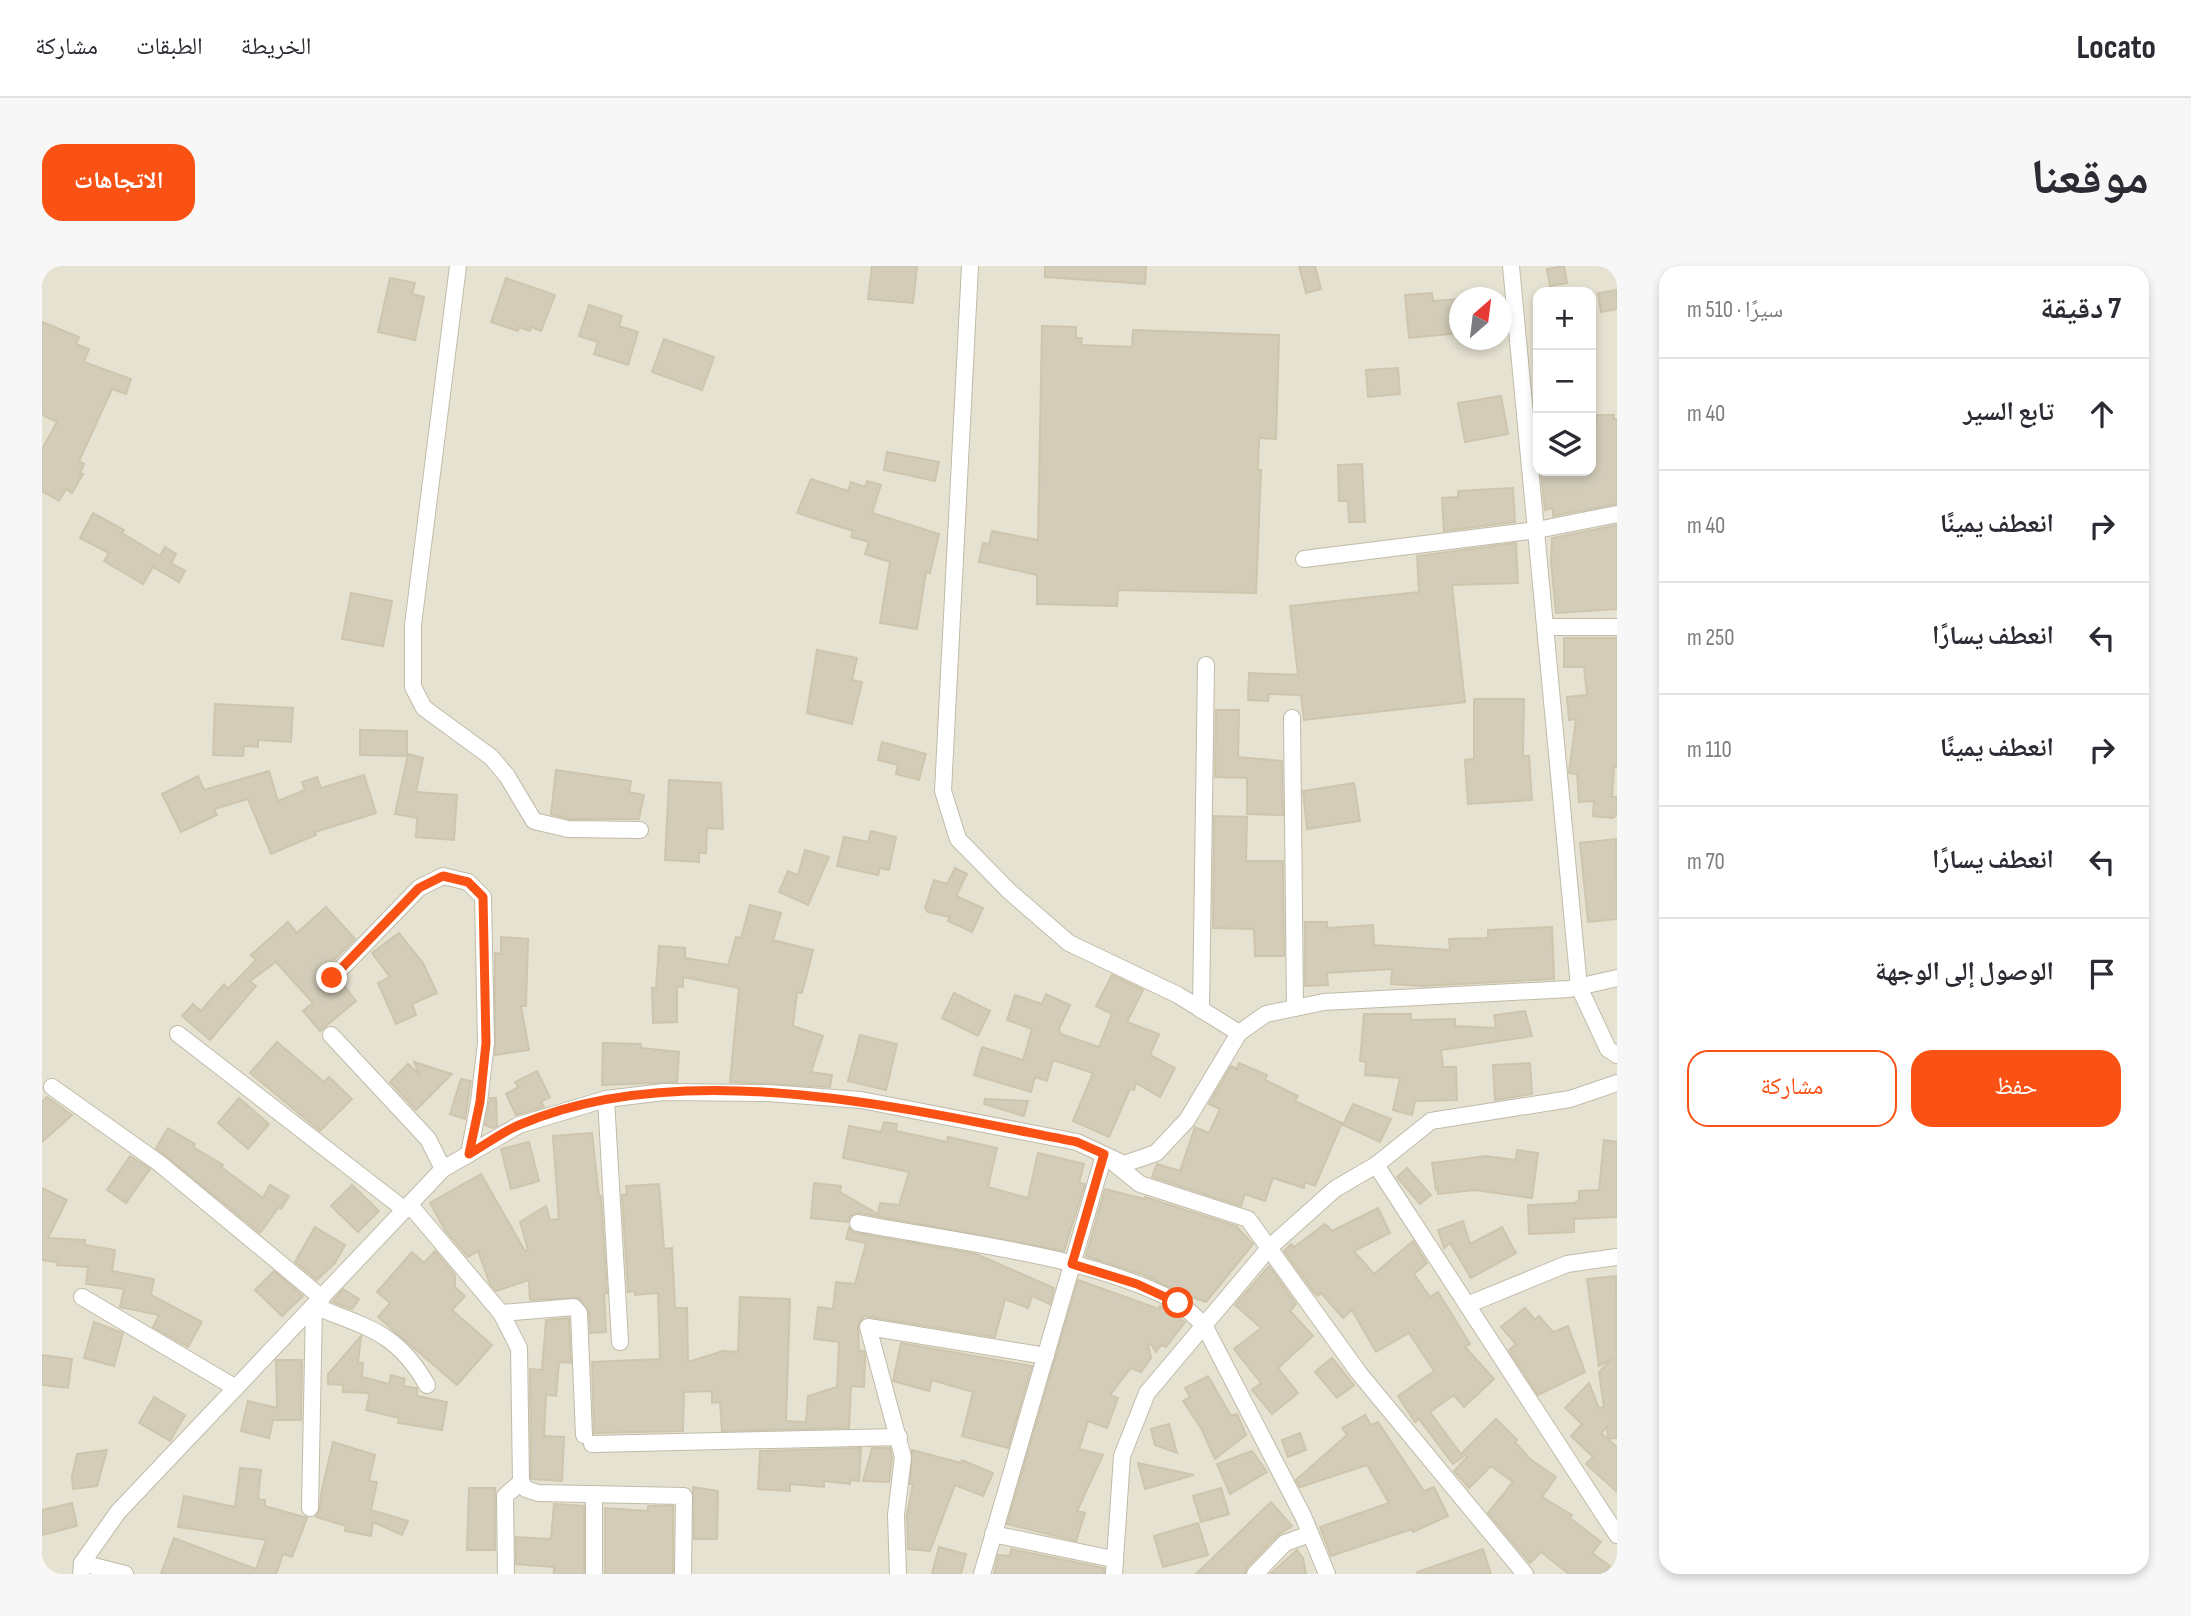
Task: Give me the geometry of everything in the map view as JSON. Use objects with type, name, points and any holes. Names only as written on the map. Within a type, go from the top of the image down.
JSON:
[{"type":"street","points":[[458,266],[413,625],[413,687],[424,708],[491,757],[507,776],[534,821],[568,829],[640,830]]},
{"type":"street","points":[[970,266],[943,791],[958,839],[1009,891],[1069,943],[1178,995],[1239,1033]]},
{"type":"street","points":[[1511,266],[1579,987],[1608,1049],[1617,1055]]},
{"type":"street","points":[[1304,559],[1537,530],[1617,514]]},
{"type":"street","points":[[1545,626],[1617,627]]},
{"type":"street","points":[[1201,1010],[1206,665]]},
{"type":"street","points":[[1292,718],[1295,1008]]},
{"type":"street","points":[[332,978],[419,888],[443,876],[468,882],[483,897],[486,1043],[480,1102],[469,1154]]},
{"type":"street","points":[[125,1574],[82,1569],[118,1512],[443,1169],[519,1125],[607,1098],[664,1092],[768,1093],[861,1100],[1077,1142],[1124,1164],[1156,1153],[1187,1121],[1239,1033],[1266,1014],[1324,1002],[1579,987],[1617,978]]},
{"type":"street","points":[[178,1034],[407,1208],[501,1314],[519,1348],[521,1482],[526,1489],[538,1493],[684,1496],[683,1574]]},
{"type":"street","points":[[331,1035],[428,1139],[443,1169]]},
{"type":"street","points":[[993,1534],[1114,1566],[1122,1456],[1147,1394],[1270,1247],[1335,1189],[1376,1165],[1431,1121],[1570,1099],[1617,1083]]},
{"type":"street","points":[[52,1087],[159,1163],[318,1302],[384,1334],[414,1362],[427,1385]]},
{"type":"street","points":[[607,1098],[620,1342]]},
{"type":"street","points":[[1104,1154],[1140,1184],[1248,1219],[1359,1373],[1525,1574]]},
{"type":"street","points":[[982,1574],[1104,1154]]},
{"type":"street","points":[[1376,1165],[1617,1535]]},
{"type":"street","points":[[858,1223],[1072,1264],[1137,1284],[1178,1303],[1204,1325],[1310,1534],[1327,1574]]},
{"type":"street","points":[[1467,1305],[1567,1264],[1617,1257]]},
{"type":"street","points":[[82,1297],[236,1388]]},
{"type":"street","points":[[310,1508],[318,1302]]},
{"type":"street","points":[[501,1314],[574,1307],[579,1313],[588,1440],[899,1437]]},
{"type":"street","points":[[898,1574],[896,1515],[902,1457],[899,1437],[868,1327],[1046,1356]]},
{"type":"street","points":[[506,1574],[505,1496],[521,1482]]},
{"type":"street","points":[[594,1494],[594,1574]]},
{"type":"street","points":[[1255,1574],[1285,1543],[1310,1534]]},
{"type":"shaded area","points":[[42,266],[1617,266],[1617,1574],[42,1574]]},
{"type":"building","points":[[872,266],[917,266],[913,303],[868,299]]},
{"type":"building","points":[[1045,266],[1146,266],[1145,284],[1045,277]]},
{"type":"building","points":[[1299,266],[1315,266],[1321,289],[1306,293]]},
{"type":"building","points":[[1564,266],[1567,283],[1550,286],[1547,269]]},
{"type":"building","points":[[390,278],[415,283],[412,294],[424,297],[415,340],[378,332]]},
{"type":"building","points":[[506,278],[555,295],[541,331],[531,327],[530,331],[519,327],[518,331],[491,322]]},
{"type":"building","points":[[1617,290],[1617,309],[1601,312],[1598,293]]},
{"type":"building","points":[[1432,293],[1433,301],[1449,300],[1449,334],[1409,338],[1405,295]]},
{"type":"building","points":[[589,305],[622,316],[619,326],[638,332],[628,365],[594,354],[598,342],[579,336]]},
{"type":"building","points":[[42,322],[79,337],[76,344],[89,349],[84,362],[131,379],[126,394],[112,389],[79,461],[84,464],[80,473],[83,474],[72,493],[66,489],[59,501],[42,491],[42,449],[57,422],[42,415]]},
{"type":"building","points":[[1042,326],[1076,327],[1076,338],[1082,338],[1081,345],[1132,347],[1133,330],[1279,335],[1276,439],[1259,438],[1258,470],[1261,470],[1256,593],[1118,590],[1117,606],[1037,604],[1037,575],[979,562],[983,543],[989,544],[992,531],[1038,540]]},
{"type":"building","points":[[664,339],[714,357],[702,390],[652,372]]},
{"type":"building","points":[[1398,368],[1400,394],[1368,397],[1366,370]]},
{"type":"building","points":[[1501,396],[1508,434],[1465,442],[1458,403]]},
{"type":"building","points":[[1596,415],[1614,415],[1614,419],[1617,419],[1617,504],[1553,516],[1553,508],[1545,510],[1541,476],[1596,476]]},
{"type":"building","points":[[887,452],[939,462],[935,481],[884,470]]},
{"type":"building","points":[[1362,464],[1365,522],[1349,522],[1348,501],[1339,501],[1338,465]]},
{"type":"building","points":[[811,479],[848,491],[851,482],[865,487],[867,481],[881,485],[872,513],[939,534],[930,573],[926,572],[917,629],[880,623],[890,562],[865,554],[869,542],[851,537],[853,531],[797,513]]},
{"type":"building","points":[[1513,488],[1515,522],[1444,531],[1442,498],[1458,497],[1458,491]]},
{"type":"building","points":[[93,513],[124,530],[122,533],[160,556],[165,547],[176,554],[171,563],[185,571],[179,582],[153,567],[143,584],[104,561],[109,553],[80,538]]},
{"type":"building","points":[[1617,525],[1617,609],[1556,613],[1551,562],[1552,538]]},
{"type":"building","points":[[1516,543],[1518,583],[1452,585],[1465,702],[1304,720],[1301,695],[1269,694],[1268,701],[1248,700],[1249,673],[1298,675],[1290,606],[1419,592],[1417,556]]},
{"type":"building","points":[[351,593],[392,601],[383,646],[342,639]]},
{"type":"building","points":[[1564,638],[1617,638],[1617,767],[1614,767],[1612,797],[1617,797],[1617,815],[1613,818],[1593,816],[1594,801],[1579,802],[1577,774],[1569,773],[1576,719],[1569,720],[1567,697],[1587,695],[1584,667],[1564,667]]},
{"type":"building","points":[[817,650],[857,658],[852,680],[862,682],[852,724],[807,713]]},
{"type":"building","points":[[1474,699],[1524,699],[1523,756],[1529,756],[1532,800],[1468,804],[1465,760],[1474,759]]},
{"type":"building","points":[[215,704],[293,708],[291,742],[258,740],[258,747],[244,746],[243,756],[213,755]]},
{"type":"building","points":[[1216,710],[1239,710],[1238,757],[1282,761],[1283,815],[1247,814],[1247,778],[1215,777]]},
{"type":"building","points":[[360,730],[407,731],[407,756],[360,755]]},
{"type":"building","points":[[882,742],[926,754],[919,780],[896,774],[898,765],[878,760]]},
{"type":"building","points":[[408,754],[423,758],[416,792],[457,795],[454,840],[416,837],[417,818],[395,814]]},
{"type":"building","points":[[556,770],[631,781],[629,792],[644,795],[639,819],[569,819],[551,814]]},
{"type":"building","points":[[269,771],[278,801],[305,790],[302,782],[317,777],[321,788],[364,775],[376,813],[315,832],[316,835],[271,854],[248,799],[214,809],[217,815],[181,832],[162,794],[198,776],[204,790]]},
{"type":"building","points":[[669,780],[721,783],[723,829],[707,828],[706,853],[699,853],[699,862],[665,860]]},
{"type":"building","points":[[1354,783],[1360,821],[1307,829],[1303,791]]},
{"type":"building","points":[[1214,816],[1247,817],[1246,861],[1283,861],[1284,956],[1255,956],[1254,929],[1213,928]]},
{"type":"building","points":[[871,831],[896,837],[889,870],[880,868],[878,875],[837,866],[844,837],[868,842]]},
{"type":"building","points":[[1616,839],[1617,919],[1588,922],[1580,843]]},
{"type":"building","points":[[805,850],[829,857],[808,905],[779,892],[788,871],[798,875]]},
{"type":"building","points":[[955,868],[967,874],[956,896],[983,908],[972,932],[948,921],[950,917],[928,912],[925,908],[934,880],[947,884]]},
{"type":"building","points":[[750,905],[781,913],[773,940],[813,950],[802,993],[797,992],[793,1026],[823,1036],[811,1072],[832,1075],[830,1087],[730,1082],[739,988],[683,977],[683,987],[677,986],[677,1022],[653,1023],[652,988],[656,988],[659,946],[685,948],[685,958],[728,965],[736,937],[741,938]]},
{"type":"building","points":[[326,907],[355,939],[328,966],[322,982],[330,988],[342,983],[356,1001],[320,1031],[303,1011],[313,1003],[276,962],[250,981],[256,986],[210,1040],[182,1016],[193,1004],[201,1011],[224,984],[228,989],[256,960],[251,955],[288,922],[297,933]]},
{"type":"building","points":[[1305,922],[1327,922],[1327,928],[1373,925],[1374,945],[1450,950],[1449,939],[1488,938],[1488,930],[1552,927],[1554,979],[1423,986],[1391,984],[1392,969],[1327,973],[1328,985],[1305,986]]},
{"type":"building","points":[[399,933],[423,963],[437,993],[412,1004],[416,1015],[396,1024],[378,983],[390,977],[372,953]]},
{"type":"building","points":[[501,937],[528,939],[526,1006],[521,1006],[529,1050],[495,1055],[495,953],[501,954]]},
{"type":"building","points":[[1112,975],[1143,990],[1127,1022],[1159,1034],[1150,1055],[1175,1068],[1160,1097],[1136,1083],[1134,1090],[1130,1089],[1109,1137],[1073,1121],[1093,1073],[1053,1060],[1047,1081],[1035,1077],[1031,1092],[974,1075],[982,1047],[1023,1060],[1032,1029],[1007,1020],[1015,995],[1042,1004],[1046,994],[1070,1005],[1059,1029],[1061,1034],[1099,1047],[1112,1014],[1096,1006]]},
{"type":"building","points":[[954,993],[990,1011],[978,1036],[942,1018]]},
{"type":"building","points":[[1525,1011],[1532,1036],[1441,1050],[1443,1067],[1456,1067],[1457,1100],[1415,1101],[1412,1115],[1393,1110],[1400,1078],[1365,1075],[1366,1062],[1360,1061],[1364,1014],[1411,1014],[1411,1020],[1455,1019],[1455,1026],[1496,1028],[1494,1015]]},
{"type":"building","points":[[860,1035],[897,1044],[886,1090],[848,1081]]},
{"type":"building","points":[[277,1042],[324,1082],[329,1077],[352,1099],[320,1131],[250,1073]]},
{"type":"building","points":[[603,1043],[641,1044],[641,1048],[679,1052],[677,1082],[602,1085]]},
{"type":"building","points":[[414,1062],[452,1074],[416,1110],[390,1082],[408,1064],[420,1075]]},
{"type":"building","points":[[1239,1063],[1267,1075],[1265,1080],[1298,1096],[1295,1101],[1342,1123],[1315,1186],[1305,1182],[1304,1188],[1273,1178],[1265,1201],[1245,1194],[1241,1206],[1152,1177],[1157,1164],[1180,1171],[1195,1127],[1209,1133],[1220,1109],[1209,1104],[1231,1066],[1237,1069]]},
{"type":"building","points":[[1530,1063],[1532,1094],[1495,1100],[1493,1065]]},
{"type":"building","points":[[537,1071],[550,1097],[541,1102],[544,1107],[516,1115],[506,1094],[518,1087],[515,1082]]},
{"type":"building","points":[[461,1079],[471,1081],[465,1119],[450,1114]]},
{"type":"building","points":[[47,1097],[72,1115],[42,1142],[42,1102]]},
{"type":"building","points":[[239,1098],[269,1124],[248,1149],[218,1123]]},
{"type":"building","points":[[490,1098],[496,1098],[497,1126],[493,1128],[485,1125]]},
{"type":"building","points":[[985,1099],[1028,1101],[1024,1116],[984,1104]]},
{"type":"building","points":[[1353,1104],[1391,1119],[1380,1142],[1343,1125]]},
{"type":"building","points":[[884,1122],[897,1124],[896,1131],[947,1142],[948,1137],[997,1148],[988,1187],[1028,1198],[1038,1153],[1084,1164],[1079,1183],[1085,1184],[1064,1251],[860,1213],[850,1216],[848,1222],[811,1218],[814,1183],[841,1186],[840,1192],[878,1214],[880,1203],[899,1205],[909,1172],[843,1158],[849,1126],[881,1132]]},
{"type":"building","points":[[168,1128],[195,1144],[193,1147],[223,1165],[221,1167],[263,1198],[270,1185],[289,1196],[260,1233],[156,1148]]},
{"type":"building","points":[[592,1133],[601,1196],[607,1293],[604,1293],[606,1332],[590,1333],[589,1312],[579,1298],[530,1300],[529,1280],[496,1291],[490,1284],[478,1251],[468,1257],[445,1230],[430,1203],[481,1174],[525,1251],[528,1250],[520,1222],[546,1206],[550,1220],[559,1219],[553,1136]]},
{"type":"building","points":[[1604,1140],[1617,1142],[1617,1217],[1574,1219],[1574,1232],[1529,1234],[1528,1205],[1574,1203],[1579,1201],[1579,1191],[1599,1190]]},
{"type":"building","points":[[529,1142],[539,1181],[511,1189],[501,1149]]},
{"type":"building","points":[[1517,1150],[1538,1153],[1532,1198],[1475,1190],[1438,1194],[1432,1163],[1486,1156],[1516,1160]]},
{"type":"building","points":[[130,1156],[150,1169],[126,1203],[107,1190]]},
{"type":"building","points":[[1407,1168],[1431,1195],[1420,1204],[1397,1177]]},
{"type":"building","points":[[659,1184],[664,1249],[672,1248],[675,1308],[687,1308],[688,1362],[723,1351],[738,1352],[740,1297],[790,1299],[786,1421],[806,1422],[808,1396],[837,1387],[839,1342],[814,1339],[818,1307],[833,1309],[836,1282],[855,1284],[866,1243],[846,1239],[849,1228],[856,1233],[976,1254],[1054,1288],[1050,1304],[1032,1296],[1028,1308],[1005,1299],[995,1337],[864,1316],[858,1325],[859,1351],[864,1351],[865,1356],[864,1387],[851,1386],[849,1428],[722,1431],[720,1402],[712,1403],[712,1391],[684,1392],[683,1431],[594,1433],[592,1362],[660,1359],[658,1293],[635,1295],[635,1291],[628,1292],[622,1195],[627,1194],[626,1186]]},
{"type":"building","points":[[352,1185],[379,1211],[358,1232],[331,1206]]},
{"type":"building","points":[[42,1188],[67,1200],[48,1238],[85,1240],[85,1245],[115,1250],[112,1271],[154,1279],[151,1295],[202,1322],[188,1347],[153,1327],[159,1315],[120,1307],[124,1289],[86,1284],[88,1267],[57,1265],[58,1262],[42,1260]]},
{"type":"building","points":[[1105,1189],[1144,1199],[1145,1197],[1236,1226],[1253,1244],[1206,1302],[1184,1294],[1144,1275],[1086,1256]]},
{"type":"building","points":[[1378,1208],[1390,1233],[1354,1251],[1374,1274],[1413,1241],[1427,1263],[1414,1274],[1430,1297],[1438,1292],[1470,1344],[1465,1347],[1494,1379],[1464,1407],[1454,1395],[1430,1412],[1463,1457],[1453,1464],[1419,1419],[1415,1422],[1398,1396],[1434,1371],[1409,1333],[1376,1352],[1352,1310],[1343,1318],[1321,1293],[1318,1296],[1313,1291],[1284,1251],[1291,1244],[1294,1247],[1325,1224],[1332,1231]]},
{"type":"building","points":[[1463,1221],[1470,1244],[1502,1227],[1516,1253],[1471,1278],[1450,1243],[1444,1248],[1438,1230]]},
{"type":"building","points":[[315,1227],[345,1245],[335,1263],[317,1280],[295,1262]]},
{"type":"building","points":[[435,1251],[455,1275],[455,1287],[465,1296],[452,1310],[492,1345],[457,1385],[378,1317],[390,1303],[377,1292],[412,1252],[424,1263]]},
{"type":"building","points":[[1269,1266],[1296,1304],[1290,1311],[1313,1336],[1278,1368],[1298,1393],[1272,1414],[1252,1390],[1261,1383],[1234,1349],[1261,1328],[1235,1305]]},
{"type":"building","points":[[274,1271],[303,1296],[282,1316],[255,1290]]},
{"type":"building","points":[[1616,1276],[1617,1438],[1608,1439],[1607,1427],[1601,1433],[1617,1447],[1617,1492],[1586,1464],[1593,1457],[1571,1436],[1582,1424],[1565,1408],[1589,1383],[1599,1408],[1604,1407],[1599,1372],[1612,1359],[1599,1366],[1587,1279]]},
{"type":"building","points":[[1078,1280],[1159,1309],[1160,1306],[1185,1322],[1166,1347],[1161,1345],[1156,1352],[1151,1344],[1148,1345],[1151,1358],[1141,1372],[1131,1368],[1110,1395],[1118,1398],[1107,1428],[1088,1421],[1079,1449],[1103,1455],[1077,1511],[1085,1513],[1076,1541],[1007,1524]]},
{"type":"building","points":[[343,1289],[359,1299],[352,1309],[332,1302]]},
{"type":"building","points":[[1525,1308],[1535,1320],[1539,1316],[1553,1332],[1568,1326],[1585,1372],[1538,1395],[1509,1350],[1516,1344],[1501,1327]]},
{"type":"building","points":[[569,1318],[571,1363],[559,1362],[556,1396],[546,1395],[544,1436],[564,1437],[562,1481],[531,1479],[530,1369],[542,1370],[546,1320]]},
{"type":"building","points":[[94,1322],[123,1333],[114,1366],[84,1358]]},
{"type":"building","points":[[361,1336],[358,1363],[363,1363],[362,1377],[389,1384],[391,1375],[405,1379],[403,1386],[417,1388],[417,1396],[447,1402],[442,1430],[398,1423],[399,1418],[366,1410],[370,1393],[343,1392],[343,1385],[328,1384],[328,1374]]},
{"type":"building","points":[[901,1343],[1032,1366],[1008,1448],[962,1436],[973,1392],[932,1380],[929,1391],[893,1381]]},
{"type":"building","points":[[42,1355],[72,1359],[68,1388],[42,1385]]},
{"type":"building","points":[[1332,1358],[1354,1385],[1337,1398],[1315,1372]]},
{"type":"building","points":[[276,1360],[302,1360],[301,1420],[273,1420],[269,1438],[241,1431],[248,1401],[277,1408]]},
{"type":"building","points":[[1208,1376],[1231,1416],[1237,1414],[1246,1435],[1215,1459],[1201,1428],[1183,1401],[1190,1397],[1185,1388]]},
{"type":"building","points":[[154,1397],[185,1415],[170,1441],[139,1423]]},
{"type":"building","points":[[1365,1415],[1371,1425],[1378,1422],[1424,1491],[1434,1487],[1448,1516],[1413,1532],[1412,1529],[1331,1556],[1320,1527],[1389,1503],[1367,1465],[1300,1487],[1296,1480],[1347,1435],[1342,1428]]},
{"type":"building","points":[[1496,1419],[1517,1440],[1515,1442],[1530,1459],[1556,1477],[1542,1497],[1572,1515],[1570,1518],[1601,1542],[1592,1553],[1610,1566],[1604,1574],[1569,1574],[1541,1552],[1530,1563],[1488,1513],[1513,1482],[1491,1466],[1469,1488],[1454,1471],[1467,1457],[1462,1453]]},
{"type":"building","points":[[1169,1424],[1177,1453],[1155,1445],[1151,1429]]},
{"type":"building","points":[[1300,1433],[1306,1450],[1288,1457],[1282,1440]]},
{"type":"building","points":[[333,1442],[375,1455],[369,1481],[377,1482],[371,1510],[408,1521],[402,1535],[373,1522],[371,1536],[345,1531],[346,1526],[316,1517],[320,1509]]},
{"type":"building","points":[[861,1448],[859,1481],[850,1480],[850,1484],[824,1481],[824,1487],[790,1484],[790,1491],[758,1489],[760,1451]]},
{"type":"building","points":[[872,1448],[890,1448],[892,1458],[889,1482],[863,1481]]},
{"type":"building","points":[[107,1450],[97,1486],[73,1489],[72,1476],[77,1454]]},
{"type":"building","points":[[912,1450],[961,1463],[962,1460],[993,1473],[983,1496],[955,1485],[930,1551],[908,1549],[907,1515],[913,1484],[910,1484]]},
{"type":"building","points":[[1252,1451],[1267,1472],[1230,1494],[1217,1464]]},
{"type":"building","points":[[1138,1463],[1194,1475],[1145,1489]]},
{"type":"building","points":[[240,1468],[261,1470],[258,1499],[265,1500],[265,1506],[307,1518],[292,1557],[283,1554],[276,1574],[161,1574],[174,1538],[256,1569],[266,1540],[178,1527],[184,1496],[235,1507]]},
{"type":"building","points":[[693,1487],[718,1491],[717,1539],[694,1539]]},
{"type":"building","points":[[469,1488],[495,1488],[495,1550],[467,1550]]},
{"type":"building","points":[[1221,1488],[1229,1514],[1201,1522],[1193,1496]]},
{"type":"building","points":[[1271,1502],[1292,1526],[1277,1536],[1247,1567],[1245,1574],[1196,1574]]},
{"type":"building","points":[[72,1503],[77,1526],[42,1535],[42,1510]]},
{"type":"building","points":[[554,1504],[584,1506],[584,1574],[554,1574],[554,1567],[516,1564],[516,1537],[551,1539]]},
{"type":"building","points":[[648,1506],[673,1506],[673,1574],[605,1574],[605,1508],[648,1511]]},
{"type":"building","points":[[1198,1523],[1208,1555],[1163,1567],[1154,1536]]},
{"type":"building","points":[[939,1547],[966,1554],[961,1574],[932,1574]]},
{"type":"building","points":[[1011,1549],[1104,1568],[1104,1574],[994,1574],[998,1555],[1010,1556]]},
{"type":"building","points":[[1483,1549],[1491,1574],[1417,1572]]},
{"type":"building","points":[[1297,1550],[1303,1558],[1306,1574],[1270,1574]]},
{"type":"route","points":[[332,978],[419,888],[443,876],[468,882],[483,897],[486,1043],[480,1102],[469,1154],[519,1125],[607,1098],[664,1092],[768,1093],[861,1100],[1077,1142],[1104,1154],[1072,1264],[1137,1284],[1178,1303]]}]
